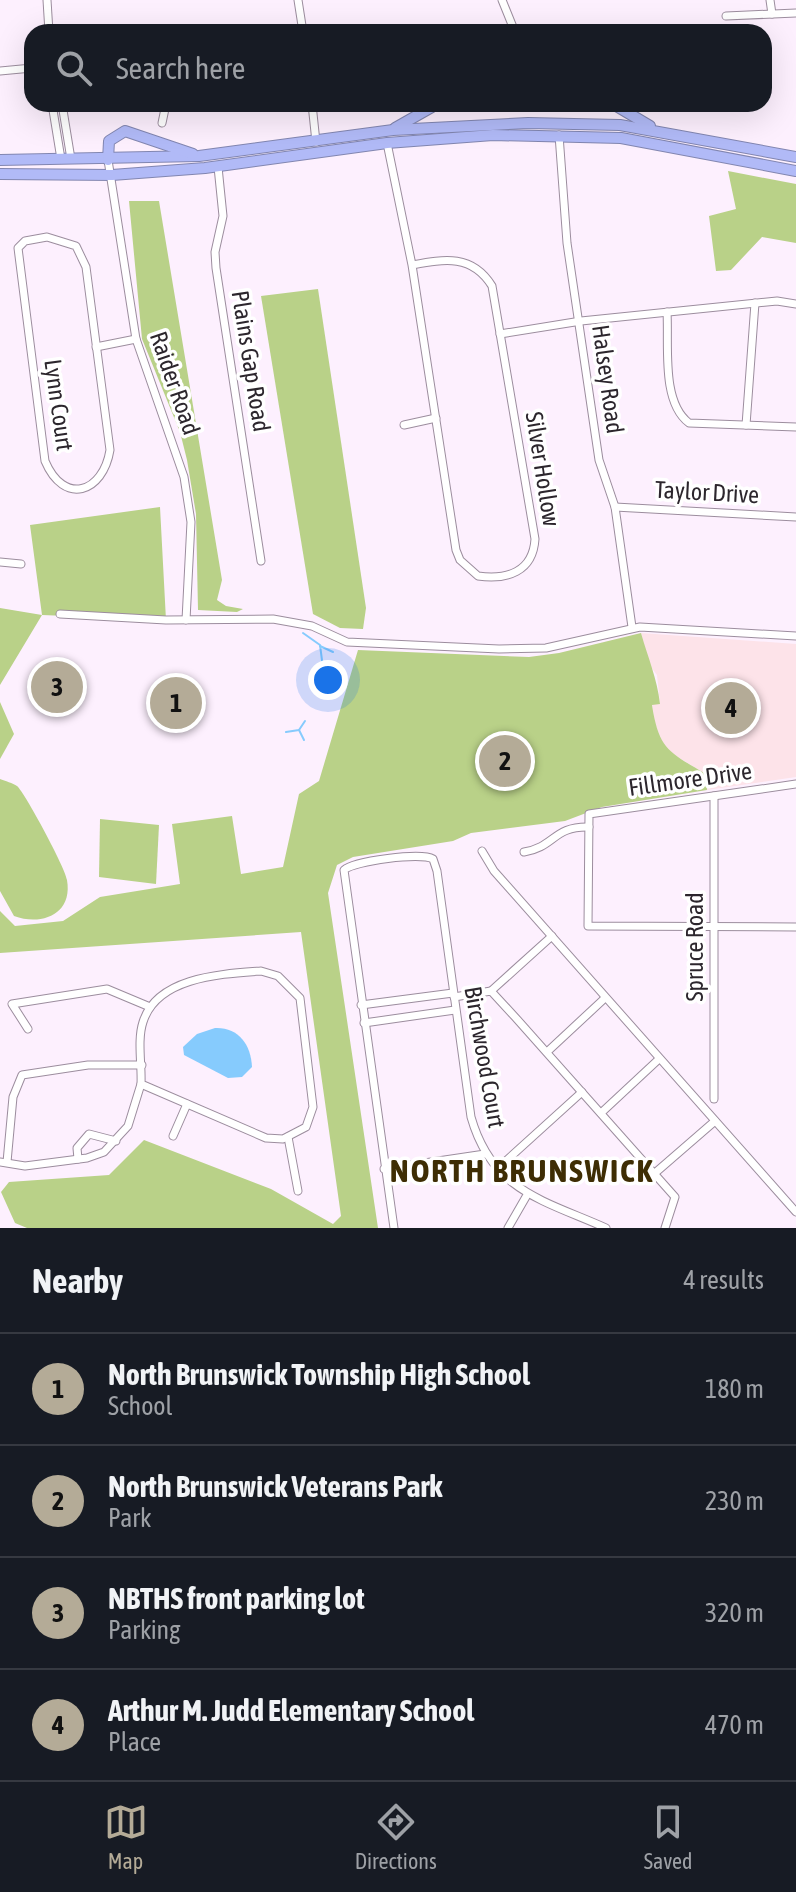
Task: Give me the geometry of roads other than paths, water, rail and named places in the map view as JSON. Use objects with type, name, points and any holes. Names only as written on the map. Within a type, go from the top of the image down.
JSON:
[{"type":"highway","points":[[393,130],[424,112]]},
{"type":"highway","points":[[432,112],[429,118],[437,126]]},
{"type":"highway","points":[[628,112],[663,131]]},
{"type":"highway","points":[[0,174],[112,175],[218,167],[393,130],[437,126],[620,125],[796,157]]},
{"type":"highway","points":[[108,160],[109,141],[125,131],[199,156]]},
{"type":"highway","points":[[0,160],[199,156],[493,135],[559,135],[620,138],[796,171]]},
{"type":"street","points":[[47,0],[48,24]]},
{"type":"street","points":[[298,0],[302,24]]},
{"type":"street","points":[[502,0],[512,24]]},
{"type":"street","points":[[770,0],[772,14]]},
{"type":"street","points":[[726,16],[796,13]]},
{"type":"street","points":[[0,71],[24,69]]},
{"type":"street","points":[[54,112],[66,159]]},
{"type":"street","points":[[63,112],[66,159]]},
{"type":"street","points":[[162,123],[167,112]]},
{"type":"street","points":[[313,112],[317,147]]},
{"type":"street","points":[[618,112],[620,138]]},
{"type":"street","name":"Halsey Road","points":[[559,135],[565,188],[563,208],[599,460],[615,507],[632,627]]},
{"type":"street","name":"Silver Hollow","points":[[387,143],[412,265],[460,560],[478,576],[494,579],[514,575],[526,566],[534,551],[535,539],[492,286],[476,266],[446,259],[412,265]]},
{"type":"street","name":"Raider Road","points":[[108,160],[136,339],[174,438],[184,477],[191,522],[186,620]]},
{"type":"street","name":"Plains Gap Road","points":[[218,167],[223,216],[215,252],[216,268],[261,561]]},
{"type":"street","name":"Lynn Court","points":[[47,237],[76,246],[86,267],[96,347],[110,450],[107,471],[91,486],[62,487],[53,479],[45,461],[18,248],[25,241],[47,237]]},
{"type":"street","points":[[500,334],[581,321],[755,303],[777,301],[796,304]]},
{"type":"street","points":[[746,425],[755,303]]},
{"type":"street","points":[[667,312],[675,409],[689,423],[796,427]]},
{"type":"street","points":[[96,347],[136,339]]},
{"type":"street","points":[[404,425],[436,418]]},
{"type":"street","name":"Taylor Drive","points":[[615,507],[796,517]]},
{"type":"street","points":[[0,562],[21,564]]},
{"type":"street","points":[[60,614],[186,620],[292,620],[347,642],[528,650],[632,627],[796,636]]},
{"type":"street","name":"Fillmore Drive","points":[[589,827],[589,814],[796,784]]},
{"type":"street","name":"Spruce Road","points":[[714,796],[714,1099]]},
{"type":"street","points":[[524,852],[542,848],[566,828],[589,827],[588,926],[796,927]]},
{"type":"street","points":[[482,851],[494,871],[796,1212]]},
{"type":"street","name":"Birchwood Court","points":[[361,1005],[344,870],[357,864],[419,855],[433,859],[471,1117],[485,1154],[527,1195],[603,1227]]},
{"type":"street","points":[[394,1228],[361,1005],[491,991],[552,936]]},
{"type":"street","points":[[141,1084],[260,1136],[288,1137],[309,1123],[313,1107],[300,998],[278,976],[261,971],[232,973],[169,988],[150,1007],[142,1025],[142,1065],[141,1084],[128,1126],[104,1152],[25,1166],[3,1162],[13,1097],[22,1075],[88,1065],[142,1065]]},
{"type":"street","points":[[28,1029],[12,1004],[107,989],[150,1007]]},
{"type":"street","points":[[491,991],[676,1200],[665,1228]]},
{"type":"street","points":[[547,1052],[605,998]]},
{"type":"street","points":[[364,1023],[455,1010]]},
{"type":"street","points":[[601,1113],[659,1059]]},
{"type":"street","points":[[497,1169],[582,1092]]},
{"type":"street","points":[[173,1136],[187,1104]]},
{"type":"street","points":[[655,1173],[715,1121]]},
{"type":"street","points":[[78,1159],[77,1148],[89,1134],[116,1141]]},
{"type":"street","points":[[288,1137],[298,1191]]},
{"type":"street","points":[[384,1169],[485,1154]]},
{"type":"street","points":[[508,1228],[527,1195]]},
{"type":"water","points":[[215,1028],[230,1030],[246,1044],[252,1067],[242,1077],[228,1078],[184,1055],[183,1047],[197,1034]]},
{"type":"waterway","points":[[303,633],[320,645],[323,668]]},
{"type":"waterway","points":[[320,646],[333,652]]},
{"type":"waterway","points":[[286,732],[299,730],[305,721]]},
{"type":"waterway","points":[[299,730],[304,740]]},
{"type":"place","name":"NBTHS front parking lot","points":[[57,687]]},
{"type":"place","name":"North Brunswick Township High School","points":[[176,703]]},
{"type":"place","name":"Arthur M. Judd Elementary School","points":[[731,708]]},
{"type":"place","name":"North Brunswick Veterans Park","points":[[505,761]]},
{"type":"district","name":"NORTH BRUNSWICK","points":[[522,1170]]}]
